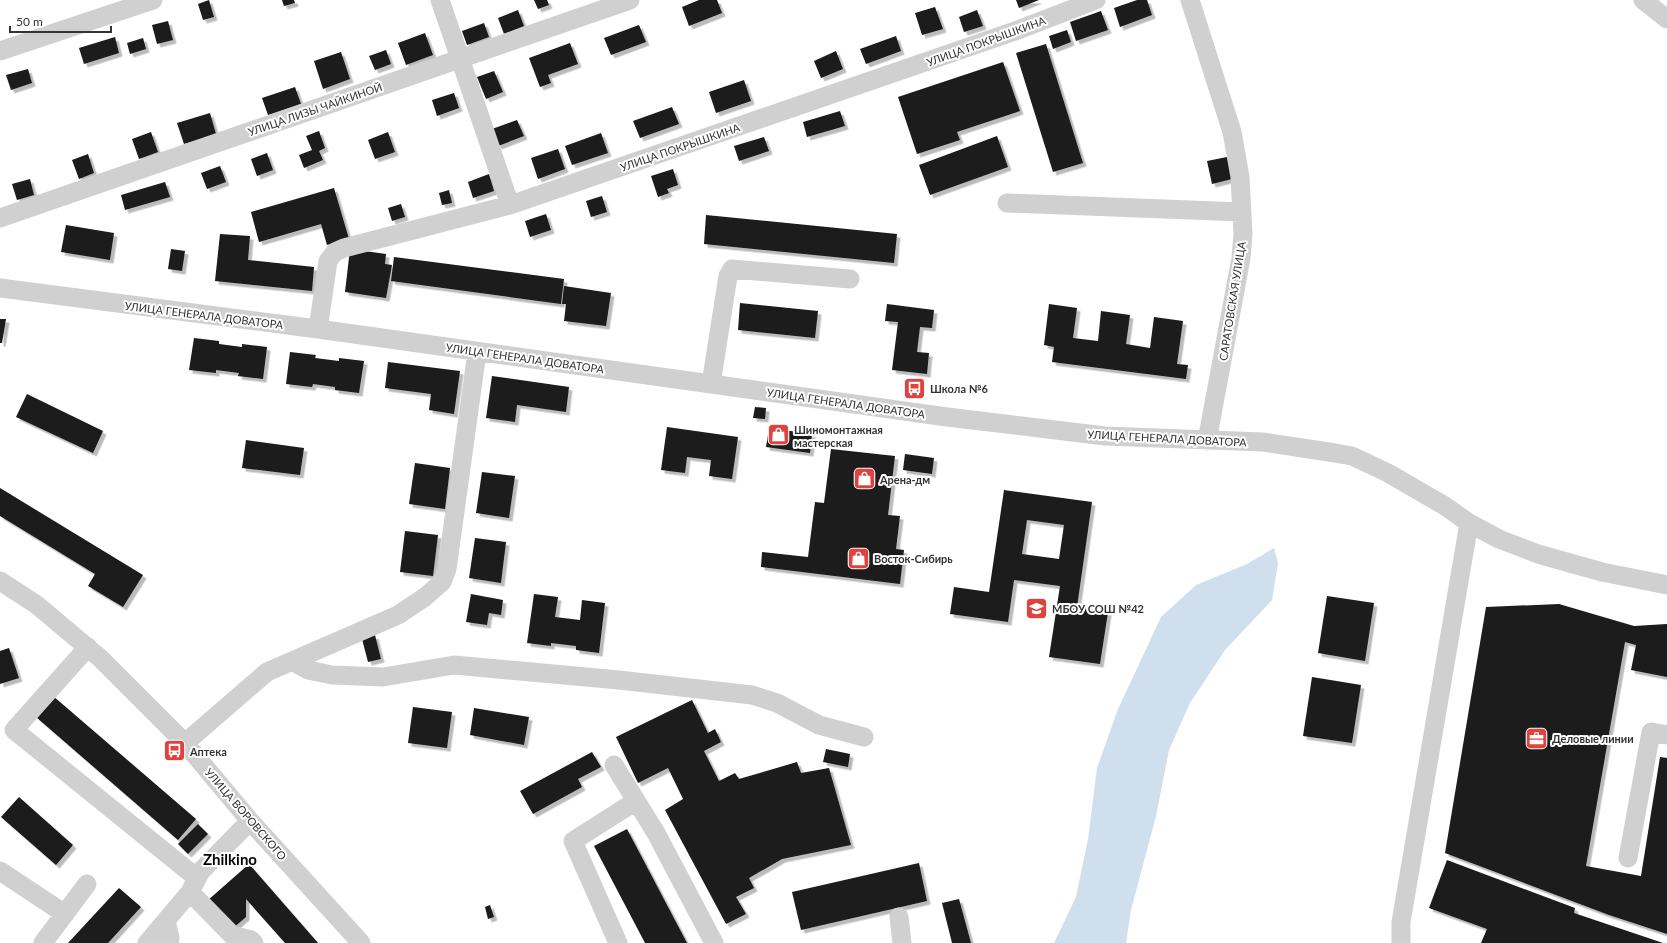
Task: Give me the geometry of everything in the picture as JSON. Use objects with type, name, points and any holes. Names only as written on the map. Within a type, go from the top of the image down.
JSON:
[{"type":"street","points":[[0,51],[153,0]]},
{"type":"street","points":[[440,0],[510,205]]},
{"type":"street","name":"УЛИЦА ЛИЗЫ ЧАЙКИНОЙ","points":[[0,218],[630,0]]},
{"type":"street","name":"УЛИЦА ПОКРЫШКИНА","points":[[318,329],[328,261],[335,252],[344,248],[510,205],[1011,33],[1096,0]]},
{"type":"street","name":"САРАТОВСКАЯ УЛИЦА","points":[[1190,0],[1232,132],[1240,178],[1243,234],[1241,258],[1207,441]]},
{"type":"street","points":[[1643,0],[1667,19]]},
{"type":"street","points":[[1007,203],[1242,212]]},
{"type":"street","points":[[711,384],[728,276],[732,269],[850,279]]},
{"type":"street","name":"УЛИЦА ГЕНЕРАЛА ДОВАТОРА","points":[[0,288],[318,329],[946,417],[1105,436],[1263,442],[1352,456],[1394,477],[1445,506],[1469,523],[1499,538],[1544,556],[1602,572],[1667,585]]},
{"type":"street","points":[[185,743],[267,672],[398,615],[425,597],[442,582],[447,569],[477,352]]},
{"type":"street","points":[[1401,943],[1401,922],[1469,523]]},
{"type":"street","name":"УЛИЦА ВОРОВСКОГО","points":[[0,581],[37,605],[88,647],[185,743],[250,821],[361,943]]},
{"type":"street","points":[[88,647],[14,730],[194,885],[232,936],[251,940],[254,943]]},
{"type":"street","points":[[292,661],[308,670],[332,674],[383,677],[454,665],[619,680],[752,695],[777,703],[819,725],[864,737]]},
{"type":"street","points":[[1628,858],[1651,732],[1667,735]]},
{"type":"street","points":[[614,765],[656,833],[714,943]]},
{"type":"street","points":[[618,943],[573,841],[636,801]]},
{"type":"street","points":[[147,943],[194,885],[201,871],[250,821]]},
{"type":"street","points":[[0,871],[65,914]]},
{"type":"street","points":[[43,943],[87,884]]},
{"type":"street","points":[[899,917],[902,943]]},
{"type":"street","points":[[166,921],[170,938],[169,943]]},
{"type":"water","points":[[1274,548],[1278,563],[1272,600],[1225,650],[1190,703],[1169,750],[1156,816],[1131,910],[1126,943],[1054,943],[1076,897],[1088,839],[1097,768],[1118,709],[1161,617],[1196,585],[1247,564]]},
{"type":"building","points":[[209,0],[214,17],[203,20],[198,4]]},
{"type":"building","points":[[282,0],[294,0],[295,3],[284,6]]},
{"type":"building","points":[[534,0],[547,0],[549,5],[538,9]]},
{"type":"building","points":[[699,0],[717,0],[722,13],[689,26],[682,7]]},
{"type":"building","points":[[1016,0],[1039,0],[1019,8]]},
{"type":"building","points":[[1137,0],[1147,0],[1152,15],[1120,27],[1114,8]]},
{"type":"building","points":[[935,7],[943,29],[922,35],[915,13]]},
{"type":"building","points":[[518,10],[524,26],[504,34],[498,18]]},
{"type":"building","points":[[977,10],[983,26],[964,32],[959,17]]},
{"type":"building","points":[[1101,11],[1108,30],[1076,41],[1070,22]]},
{"type":"building","points":[[168,21],[173,40],[157,44],[152,25]]},
{"type":"building","points":[[484,23],[489,37],[467,45],[462,31]]},
{"type":"building","points":[[639,25],[646,42],[611,55],[604,38]]},
{"type":"building","points":[[1067,30],[1071,42],[1053,49],[1049,36]]},
{"type":"building","points":[[425,33],[433,55],[406,65],[398,43]]},
{"type":"building","points":[[896,36],[901,51],[866,64],[860,49]]},
{"type":"building","points":[[115,37],[119,53],[84,64],[79,48]]},
{"type":"building","points":[[143,38],[146,49],[130,54],[127,43]]},
{"type":"building","points":[[570,43],[578,64],[548,75],[551,83],[540,87],[529,58]]},
{"type":"building","points":[[1046,44],[1083,163],[1053,172],[1016,53]]},
{"type":"building","points":[[386,50],[391,64],[375,70],[369,56]]},
{"type":"building","points":[[836,51],[843,69],[821,78],[814,61]]},
{"type":"building","points":[[341,52],[350,79],[323,89],[314,61]]},
{"type":"building","points":[[1003,62],[1020,111],[957,132],[960,140],[917,154],[898,97]]},
{"type":"building","points":[[28,69],[32,83],[11,90],[6,75]]},
{"type":"building","points":[[494,71],[503,92],[486,99],[477,77]]},
{"type":"building","points":[[744,80],[751,101],[716,113],[709,92]]},
{"type":"building","points":[[295,87],[301,104],[268,115],[262,98]]},
{"type":"building","points":[[454,93],[459,108],[437,116],[432,100]]},
{"type":"building","points":[[672,107],[679,124],[640,138],[633,121]]},
{"type":"building","points":[[840,111],[845,126],[807,137],[803,122]]},
{"type":"building","points":[[210,113],[216,134],[184,144],[177,123]]},
{"type":"building","points":[[517,120],[524,136],[498,146],[492,129]]},
{"type":"building","points":[[319,131],[325,148],[319,151],[323,160],[304,168],[299,155],[312,150],[306,136]]},
{"type":"building","points":[[151,132],[158,152],[139,159],[132,139]]},
{"type":"building","points":[[388,132],[395,152],[375,159],[368,140]]},
{"type":"building","points":[[601,133],[608,153],[572,165],[565,146]]},
{"type":"building","points":[[997,136],[1008,167],[930,195],[919,165]]},
{"type":"building","points":[[764,137],[769,151],[739,161],[734,146]]},
{"type":"building","points":[[558,149],[565,169],[538,179],[531,158]]},
{"type":"building","points":[[267,153],[273,170],[257,176],[251,159]]},
{"type":"building","points":[[88,154],[94,173],[79,179],[72,160]]},
{"type":"building","points":[[1227,157],[1232,179],[1212,184],[1207,161]]},
{"type":"building","points":[[220,166],[226,182],[207,189],[201,173]]},
{"type":"building","points":[[673,169],[678,185],[667,189],[669,193],[658,197],[651,176]]},
{"type":"building","points":[[489,174],[494,191],[473,198],[468,182]]},
{"type":"building","points":[[30,179],[34,195],[17,200],[12,184]]},
{"type":"building","points":[[165,182],[170,197],[125,210],[121,195]]},
{"type":"building","points":[[334,188],[349,239],[327,245],[321,224],[259,242],[251,212]]},
{"type":"building","points":[[449,190],[452,203],[442,205],[439,193]]},
{"type":"building","points":[[602,196],[607,212],[591,217],[586,201]]},
{"type":"building","points":[[401,204],[405,217],[392,221],[388,208]]},
{"type":"building","points":[[546,214],[551,230],[530,237],[525,221]]},
{"type":"building","points":[[706,215],[897,234],[894,263],[704,244]]},
{"type":"building","points":[[66,225],[114,233],[110,260],[61,252]]},
{"type":"building","points":[[220,234],[250,236],[248,260],[314,267],[312,291],[215,281]]},
{"type":"building","points":[[171,249],[185,251],[182,271],[168,269]]},
{"type":"building","points":[[350,249],[386,254],[385,264],[392,265],[386,298],[345,292]]},
{"type":"building","points":[[394,257],[564,279],[561,304],[391,281]]},
{"type":"building","points":[[564,286],[611,293],[606,326],[564,321],[566,304],[562,304]]},
{"type":"building","points":[[740,303],[818,311],[815,338],[738,330]]},
{"type":"building","points":[[887,304],[934,310],[932,328],[920,327],[917,352],[929,353],[927,374],[892,370],[898,322],[885,321]]},
{"type":"building","points":[[1049,304],[1077,308],[1073,338],[1098,341],[1101,311],[1130,315],[1126,344],[1150,348],[1154,317],[1183,321],[1177,364],[1188,365],[1186,379],[1052,362],[1054,347],[1044,345]]},
{"type":"building","points":[[0,319],[6,319],[2,343],[0,343]]},
{"type":"building","points":[[194,338],[219,341],[219,344],[242,347],[242,344],[267,347],[263,379],[238,376],[239,373],[216,370],[216,373],[189,370]]},
{"type":"building","points":[[290,352],[316,355],[315,358],[339,361],[339,358],[364,361],[359,393],[335,390],[335,387],[313,384],[312,387],[286,384]]},
{"type":"building","points":[[388,362],[460,371],[454,414],[429,410],[431,394],[385,388]]},
{"type":"building","points":[[492,376],[569,387],[566,412],[517,405],[515,422],[486,418]]},
{"type":"building","points":[[27,394],[103,431],[93,453],[16,417]]},
{"type":"building","points":[[755,407],[766,408],[765,419],[753,418]]},
{"type":"building","points":[[667,427],[738,437],[732,479],[709,476],[711,460],[687,457],[685,473],[661,470]]},
{"type":"building","points":[[769,428],[812,434],[810,453],[766,447]]},
{"type":"building","points":[[246,440],[304,448],[300,475],[242,468]]},
{"type":"building","points":[[831,449],[895,456],[888,515],[900,516],[896,549],[904,550],[900,584],[761,567],[762,552],[808,557],[815,502],[824,503]]},
{"type":"building","points":[[905,454],[934,458],[932,474],[903,470]]},
{"type":"building","points":[[415,463],[450,468],[445,509],[409,504]]},
{"type":"building","points":[[482,472],[515,476],[509,518],[476,513]]},
{"type":"building","points":[[0,488],[143,575],[123,607],[88,586],[95,574],[0,516]]},
{"type":"building","points":[[1004,490],[1092,502],[1077,607],[1108,612],[1100,664],[1049,657],[1060,586],[1014,580],[1008,622],[950,614],[954,587],[989,592]],"holes":[[[1027,520],[1064,525],[1059,559],[1022,554]]]},
{"type":"building","points":[[405,531],[438,535],[433,576],[400,572]]},
{"type":"building","points":[[475,538],[506,542],[501,583],[469,578]]},
{"type":"building","points":[[471,594],[503,600],[501,615],[489,613],[487,625],[466,622]]},
{"type":"building","points":[[534,594],[558,597],[555,617],[580,620],[582,600],[605,603],[599,653],[576,650],[576,646],[551,643],[551,646],[527,643]]},
{"type":"building","points":[[1327,596],[1374,603],[1365,661],[1318,653]]},
{"type":"building","name":"Деловые линии","points":[[1559,604],[1634,626],[1667,624],[1667,677],[1631,670],[1636,645],[1625,642],[1586,866],[1641,876],[1660,757],[1667,758],[1667,934],[1609,915],[1445,853],[1486,607]]},
{"type":"building","points":[[375,635],[381,659],[368,662],[362,639]]},
{"type":"building","points":[[9,648],[19,678],[0,684],[0,651]]},
{"type":"building","points":[[1312,677],[1361,685],[1352,743],[1303,736]]},
{"type":"building","points":[[53,696],[196,819],[178,840],[36,717]]},
{"type":"building","points":[[692,700],[708,733],[715,729],[721,742],[704,751],[719,781],[735,773],[739,779],[797,762],[801,773],[829,768],[851,845],[782,859],[749,878],[754,888],[736,897],[746,914],[726,924],[665,810],[683,799],[668,768],[638,783],[616,737]]},
{"type":"building","points":[[413,707],[452,712],[447,748],[408,743]]},
{"type":"building","points":[[474,708],[529,717],[524,745],[470,735]]},
{"type":"building","points":[[826,749],[850,754],[848,767],[823,762]]},
{"type":"building","points":[[592,752],[601,767],[578,779],[582,787],[533,814],[520,791]]},
{"type":"building","points":[[19,797],[73,845],[56,865],[1,817]]},
{"type":"building","points":[[198,824],[208,834],[188,854],[178,844]]},
{"type":"building","points":[[627,829],[687,943],[645,943],[594,846]]},
{"type":"building","points":[[1447,860],[1575,908],[1574,913],[1663,943],[1481,943],[1487,929],[1429,908]]},
{"type":"building","points":[[919,863],[927,901],[801,930],[792,892]]},
{"type":"building","points":[[249,864],[318,943],[285,943],[246,899],[246,917],[232,929],[207,901]]},
{"type":"building","points":[[119,888],[141,907],[108,943],[68,943]]},
{"type":"building","points":[[959,899],[971,943],[952,943],[942,903]]},
{"type":"building","points":[[490,905],[494,917],[488,919],[485,907]]},
{"type":"place","name":"Школа №6","points":[[915,388]]},
{"type":"place","name":"Шиномонтажная мастерская","points":[[779,435]]},
{"type":"place","name":"Арена-дм","points":[[865,479]]},
{"type":"place","name":"Восток-Сибирь","points":[[859,558]]},
{"type":"place","name":"МБОУ СОШ №42","points":[[1037,608]]},
{"type":"place","name":"Деловые линии","points":[[1536,738]]},
{"type":"place","name":"Аптека","points":[[175,751]]},
{"type":"district","name":"Zhilkino","points":[[230,859]]}]
